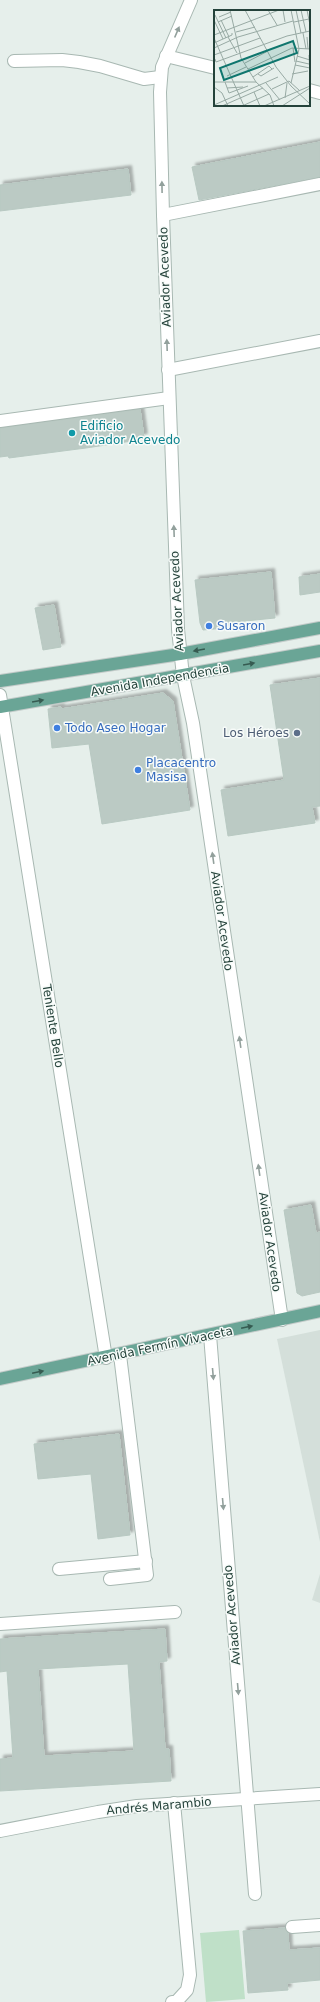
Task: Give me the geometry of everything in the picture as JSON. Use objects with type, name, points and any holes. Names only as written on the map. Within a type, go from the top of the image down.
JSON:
[{"type":"main road","name":"Avenida Independencia","points":[[0,681],[180,654],[320,628]]},
{"type":"main road","name":"Avenida Independencia","points":[[1,707],[320,652]]},
{"type":"main road","name":"Avenida Fermín Vivaceta","points":[[0,1380],[320,1311]]},
{"type":"street","name":"Aviador Acevedo","points":[[191,0],[166,56],[160,77],[168,370],[180,654],[194,731],[282,1320]]},
{"type":"street","points":[[166,56],[214,68]]},
{"type":"street","points":[[14,61],[62,60],[100,66],[144,80],[160,77]]},
{"type":"street","points":[[310,90],[320,92]]},
{"type":"street","points":[[163,215],[320,184]]},
{"type":"street","points":[[168,370],[320,341]]},
{"type":"street","points":[[0,421],[169,398]]},
{"type":"street","name":"Teniente Bello","points":[[0,695],[106,1358]]},
{"type":"street","name":"Aviador Acevedo","points":[[210,1335],[254,1894]]},
{"type":"street","points":[[110,1579],[147,1574],[120,1355]]},
{"type":"street","points":[[59,1569],[146,1561]]},
{"type":"street","points":[[0,1624],[175,1612]]},
{"type":"street","name":"Andrés Marambio","points":[[0,1831],[98,1812],[174,1803],[320,1794]]},
{"type":"street","points":[[172,2002],[176,2002],[188,1990],[190,1975],[174,1803]]},
{"type":"street","points":[[292,1927],[320,1925]]},
{"type":"shaded area","points":[[320,1330],[320,1542],[277,1339]]},
{"type":"shaded area","points":[[320,1574],[320,1603],[312,1600]]},
{"type":"green space","points":[[239,1930],[245,1999],[206,2002],[200,1933]]},
{"type":"building","points":[[320,142],[320,177],[199,200],[192,167]]},
{"type":"building","points":[[128,169],[131,195],[0,211],[0,185]]},
{"type":"building","name":"Edificio Aviador Acevedo","points":[[140,409],[144,437],[132,439],[132,441],[86,448],[9,458],[8,456],[0,457],[0,428]]},
{"type":"building","points":[[271,572],[275,618],[225,623],[226,628],[203,630],[200,623],[195,580]]},
{"type":"building","points":[[320,574],[320,592],[300,595],[299,577]]},
{"type":"building","points":[[54,605],[61,647],[43,650],[35,608]]},
{"type":"building","points":[[320,678],[320,806],[312,807],[315,823],[228,836],[221,790],[284,780],[270,685]]},
{"type":"building","name":"Placacentro Masisa","points":[[163,693],[173,701],[190,810],[102,824],[89,744],[52,748],[48,709],[61,707],[61,709]]},
{"type":"building","points":[[311,1205],[316,1233],[320,1232],[320,1292],[302,1296],[297,1293],[284,1210]]},
{"type":"building","points":[[119,1434],[130,1535],[98,1539],[91,1474],[38,1479],[34,1444]]},
{"type":"building","points":[[165,1629],[167,1661],[159,1662],[165,1749],[169,1749],[171,1781],[0,1791],[0,1759],[13,1758],[7,1671],[0,1672],[0,1639]],"holes":[[[128,1664],[134,1751],[44,1756],[38,1669]]]},
{"type":"building","points":[[285,1928],[288,1933],[289,1950],[320,1948],[320,1980],[287,1983],[288,1990],[248,1993],[243,1931]]},
{"type":"place","name":"Edificio Aviador Acevedo","points":[[72,433]]},
{"type":"place","name":"Susaron","points":[[209,626]]},
{"type":"place","name":"Todo Aseo Hogar","points":[[57,728]]},
{"type":"place","name":"Los Héroes","points":[[297,733]]},
{"type":"place","name":"Placacentro Masisa","points":[[138,770]]}]
